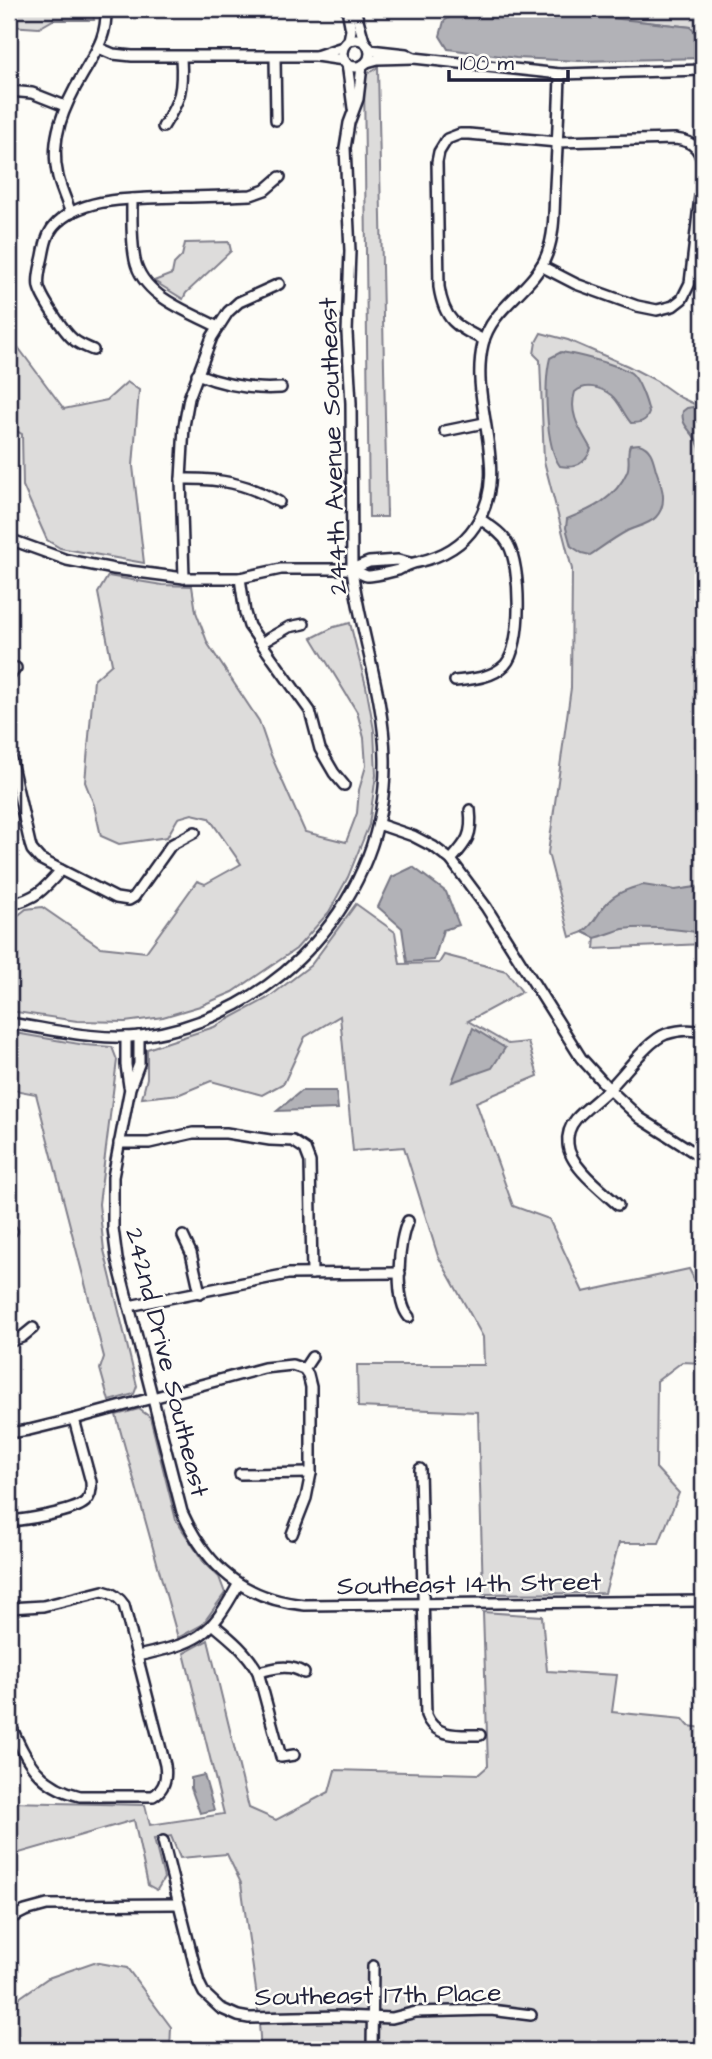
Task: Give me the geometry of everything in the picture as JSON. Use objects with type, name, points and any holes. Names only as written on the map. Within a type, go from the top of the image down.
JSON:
[{"type":"street","points":[[71,213],[58,177],[58,133],[65,106],[99,48],[105,28],[106,9]]},
{"type":"street","points":[[345,62],[342,53],[351,30],[347,9]]},
{"type":"street","points":[[355,9],[370,56],[364,64]]},
{"type":"street","points":[[316,56],[357,39],[367,46],[414,58]]},
{"type":"street","points":[[99,48],[113,54],[181,57],[316,56],[345,62],[354,67],[378,59],[414,58],[561,74],[703,70]]},
{"type":"street","points":[[163,127],[181,95],[181,57]]},
{"type":"street","points":[[275,57],[276,120]]},
{"type":"street","name":"244th Avenue Southeast","points":[[345,62],[354,108]]},
{"type":"street","name":"244th Avenue Southeast","points":[[9,1023],[126,1037],[169,1031],[201,1021],[249,998],[281,977],[306,953],[348,897],[366,860],[378,824],[384,791],[385,760],[383,732],[352,569],[351,403],[347,333],[349,251],[345,148],[364,64]]},
{"type":"street","points":[[9,539],[67,560],[114,569],[184,578],[240,578],[281,569],[352,569],[369,562],[398,560],[410,563],[427,560],[449,550],[470,533],[480,519],[489,496],[491,477],[480,381],[484,340],[501,311],[526,287],[547,255],[553,228],[561,74]]},
{"type":"street","points":[[9,91],[32,93],[65,106]]},
{"type":"street","points":[[484,340],[452,323],[440,298],[438,162],[439,152],[447,139],[460,134],[557,142],[675,139],[696,146],[703,170],[692,275],[687,292],[673,306],[657,310],[637,306],[576,284],[541,266]]},
{"type":"street","points":[[93,350],[70,337],[42,296],[39,287],[40,269],[50,233],[60,221],[71,213],[102,202],[250,195],[265,190],[280,177]]},
{"type":"street","points":[[132,199],[133,248],[142,279],[159,295],[218,327]]},
{"type":"street","points":[[184,578],[181,479],[184,426],[189,398],[204,354],[228,312],[239,302],[279,284]]},
{"type":"street","points":[[197,374],[231,385],[281,388]]},
{"type":"street","points":[[445,431],[484,422]]},
{"type":"street","points":[[181,479],[223,480],[279,502]]},
{"type":"street","points":[[455,681],[481,678],[499,670],[514,652],[517,637],[517,575],[513,552],[507,541],[480,519]]},
{"type":"street","points":[[240,578],[249,626],[310,711],[320,749],[344,785]]},
{"type":"street","points":[[261,643],[289,627],[304,624]]},
{"type":"street","points":[[9,667],[16,668],[9,677]]},
{"type":"street","points":[[9,752],[32,850],[40,859],[116,898],[128,900],[140,891],[171,845],[195,832]]},
{"type":"street","points":[[451,860],[470,835],[470,810]]},
{"type":"street","points":[[378,824],[413,836],[451,860],[486,907],[581,1058],[640,1118],[703,1158]]},
{"type":"street","points":[[9,905],[26,901],[40,893],[61,870]]},
{"type":"street","points":[[618,1205],[575,1164],[569,1153],[570,1130],[575,1120],[609,1089],[654,1041],[665,1034],[682,1030],[703,1032]]},
{"type":"street","name":"242nd Drive Southeast","points":[[139,1036],[139,1064],[130,1088],[113,1177],[113,1228],[117,1259],[183,1512],[205,1554],[239,1585]]},
{"type":"street","name":"242nd Drive Southeast","points":[[126,1037],[126,1065],[130,1088]]},
{"type":"street","points":[[119,1143],[149,1143],[208,1132],[293,1141],[305,1149],[310,1162],[312,1274]]},
{"type":"street","points":[[408,1221],[401,1236],[400,1273],[402,1305],[409,1317]]},
{"type":"street","points":[[183,1236],[191,1253],[200,1293]]},
{"type":"street","points":[[129,1306],[288,1274],[400,1273]]},
{"type":"street","points":[[9,1342],[22,1337],[33,1328]]},
{"type":"street","points":[[304,1369],[312,1357]]},
{"type":"street","points":[[9,1433],[74,1419],[264,1368],[292,1366],[304,1369],[309,1375],[311,1387],[311,1474],[306,1498],[292,1534]]},
{"type":"street","points":[[702,1407],[703,1427]]},
{"type":"street","points":[[9,1521],[79,1506],[90,1496],[91,1482],[74,1419]]},
{"type":"street","points":[[420,1469],[425,1705],[429,1723],[433,1728],[453,1735],[480,1735]]},
{"type":"street","points":[[240,1474],[311,1474]]},
{"type":"street","points":[[138,1656],[188,1643],[201,1635],[214,1625],[239,1585]]},
{"type":"street","name":"Southeast 14th Street","points":[[239,1585],[271,1600],[297,1605],[703,1601]]},
{"type":"street","points":[[9,1608],[30,1608],[95,1592],[110,1592],[120,1600],[124,1605],[138,1656],[166,1773],[163,1788],[153,1796],[69,1794],[52,1785],[29,1764],[9,1722]]},
{"type":"street","points":[[214,1625],[247,1654],[258,1672],[281,1757],[294,1755]]},
{"type":"street","points":[[258,1672],[284,1666],[296,1667],[304,1673]]},
{"type":"street","points":[[9,1919],[47,1905],[177,1904],[163,1841]]},
{"type":"street","name":"Southeast 17th Place","points":[[177,1904],[199,1983],[211,2001],[227,2012],[249,2018],[392,2018],[416,2012],[468,2010],[531,2015]]},
{"type":"street","points":[[372,2050],[373,1966]]},
{"type":"shaded area","points":[[9,9],[92,9],[94,20],[53,20],[39,28],[9,26]]},
{"type":"shaded area","points":[[622,9],[703,9],[703,45],[691,27],[602,17]]},
{"type":"shaded area","points":[[459,11],[602,17],[691,27],[703,45],[703,58],[579,61],[516,58],[448,49],[440,36],[444,21]]},
{"type":"shaded area","points":[[378,67],[387,517],[369,517],[364,76]]},
{"type":"shaded area","points":[[229,242],[231,251],[186,293],[183,299],[154,281],[172,274],[174,264],[182,256],[185,243]]},
{"type":"shaded area","points":[[541,333],[568,340],[628,366],[703,408],[703,944],[594,949],[595,938],[583,932],[570,937],[548,853],[571,688],[572,569],[544,461],[540,360],[534,354]]},
{"type":"shaded area","points":[[9,335],[64,409],[107,400],[127,382],[139,390],[133,466],[144,563],[60,548],[47,540],[23,486],[22,434],[9,427]]},
{"type":"shaded area","points":[[561,352],[608,363],[631,373],[640,386],[649,413],[642,421],[631,423],[617,401],[607,392],[598,388],[579,389],[573,400],[574,415],[591,449],[583,461],[570,467],[560,466],[555,457],[547,414],[550,358]]},
{"type":"shaded area","points":[[693,407],[703,409],[703,458],[697,441],[682,416],[683,411]]},
{"type":"shaded area","points":[[639,444],[647,448],[653,458],[663,494],[660,512],[650,522],[627,531],[590,555],[582,553],[571,546],[566,528],[567,519],[594,507],[616,489],[628,469],[630,445]]},
{"type":"shaded area","points":[[108,576],[162,585],[192,586],[196,612],[208,644],[259,721],[305,832],[346,842],[357,813],[359,790],[366,766],[364,738],[357,712],[312,638],[334,627],[350,623],[374,730],[376,775],[369,825],[348,877],[329,912],[296,949],[233,992],[163,1017],[125,1022],[77,1021],[9,1011],[9,890],[16,917],[26,909],[42,907],[100,947],[146,952],[197,881],[205,884],[241,864],[209,818],[192,814],[178,818],[167,837],[119,844],[101,836],[85,782],[94,680],[112,664],[98,593]]},
{"type":"shaded area","points":[[413,867],[446,892],[459,925],[443,930],[434,960],[407,962],[402,928],[378,907],[392,877]]},
{"type":"shaded area","points":[[643,885],[675,890],[703,886],[703,933],[663,928],[633,928],[595,938],[583,932],[612,899],[624,891]]},
{"type":"shaded area","points":[[356,904],[395,932],[400,964],[439,963],[444,955],[506,971],[522,992],[468,1021],[508,1044],[528,1042],[538,1076],[476,1102],[513,1206],[549,1219],[583,1292],[689,1269],[703,1296],[703,1363],[682,1362],[657,1381],[656,1468],[679,1493],[659,1543],[619,1543],[605,1593],[483,1594],[478,1412],[358,1407],[357,1365],[484,1365],[483,1337],[438,1256],[404,1147],[353,1151],[340,1016],[305,1037],[284,1083],[262,1095],[211,1081],[180,1094],[142,1098],[147,1078],[147,1049],[214,1027],[268,998],[311,965]]},
{"type":"shaded area","points":[[473,1028],[505,1048],[492,1068],[452,1082]]},
{"type":"shaded area","points":[[9,1032],[112,1047],[117,1060],[99,1204],[104,1250],[137,1386],[134,1394],[109,1401],[100,1369],[104,1357],[36,1094],[9,1089]]},
{"type":"shaded area","points":[[301,1091],[336,1091],[338,1109],[277,1111]]},
{"type":"shaded area","points":[[139,1409],[150,1417],[176,1520],[205,1564],[219,1577],[225,1593],[202,1625],[178,1638],[116,1415]]},
{"type":"shaded area","points":[[483,1612],[542,1616],[547,1671],[617,1675],[612,1712],[683,1719],[689,1726],[703,1728],[703,2050],[261,2050],[257,1997],[241,1883],[227,1854],[180,1858],[171,1836],[154,1839],[164,1878],[157,1890],[148,1885],[134,1820],[9,1856],[9,1802],[145,1805],[150,1825],[224,1814],[184,1653],[208,1640],[249,1808],[276,1820],[329,1792],[335,1770],[479,1774],[488,1766]]},
{"type":"shaded area","points":[[204,1775],[214,1810],[200,1813],[191,1788],[191,1778]]},
{"type":"shaded area","points":[[94,1962],[127,1968],[171,2027],[170,2050],[9,2050],[9,2005],[48,1978]]}]
